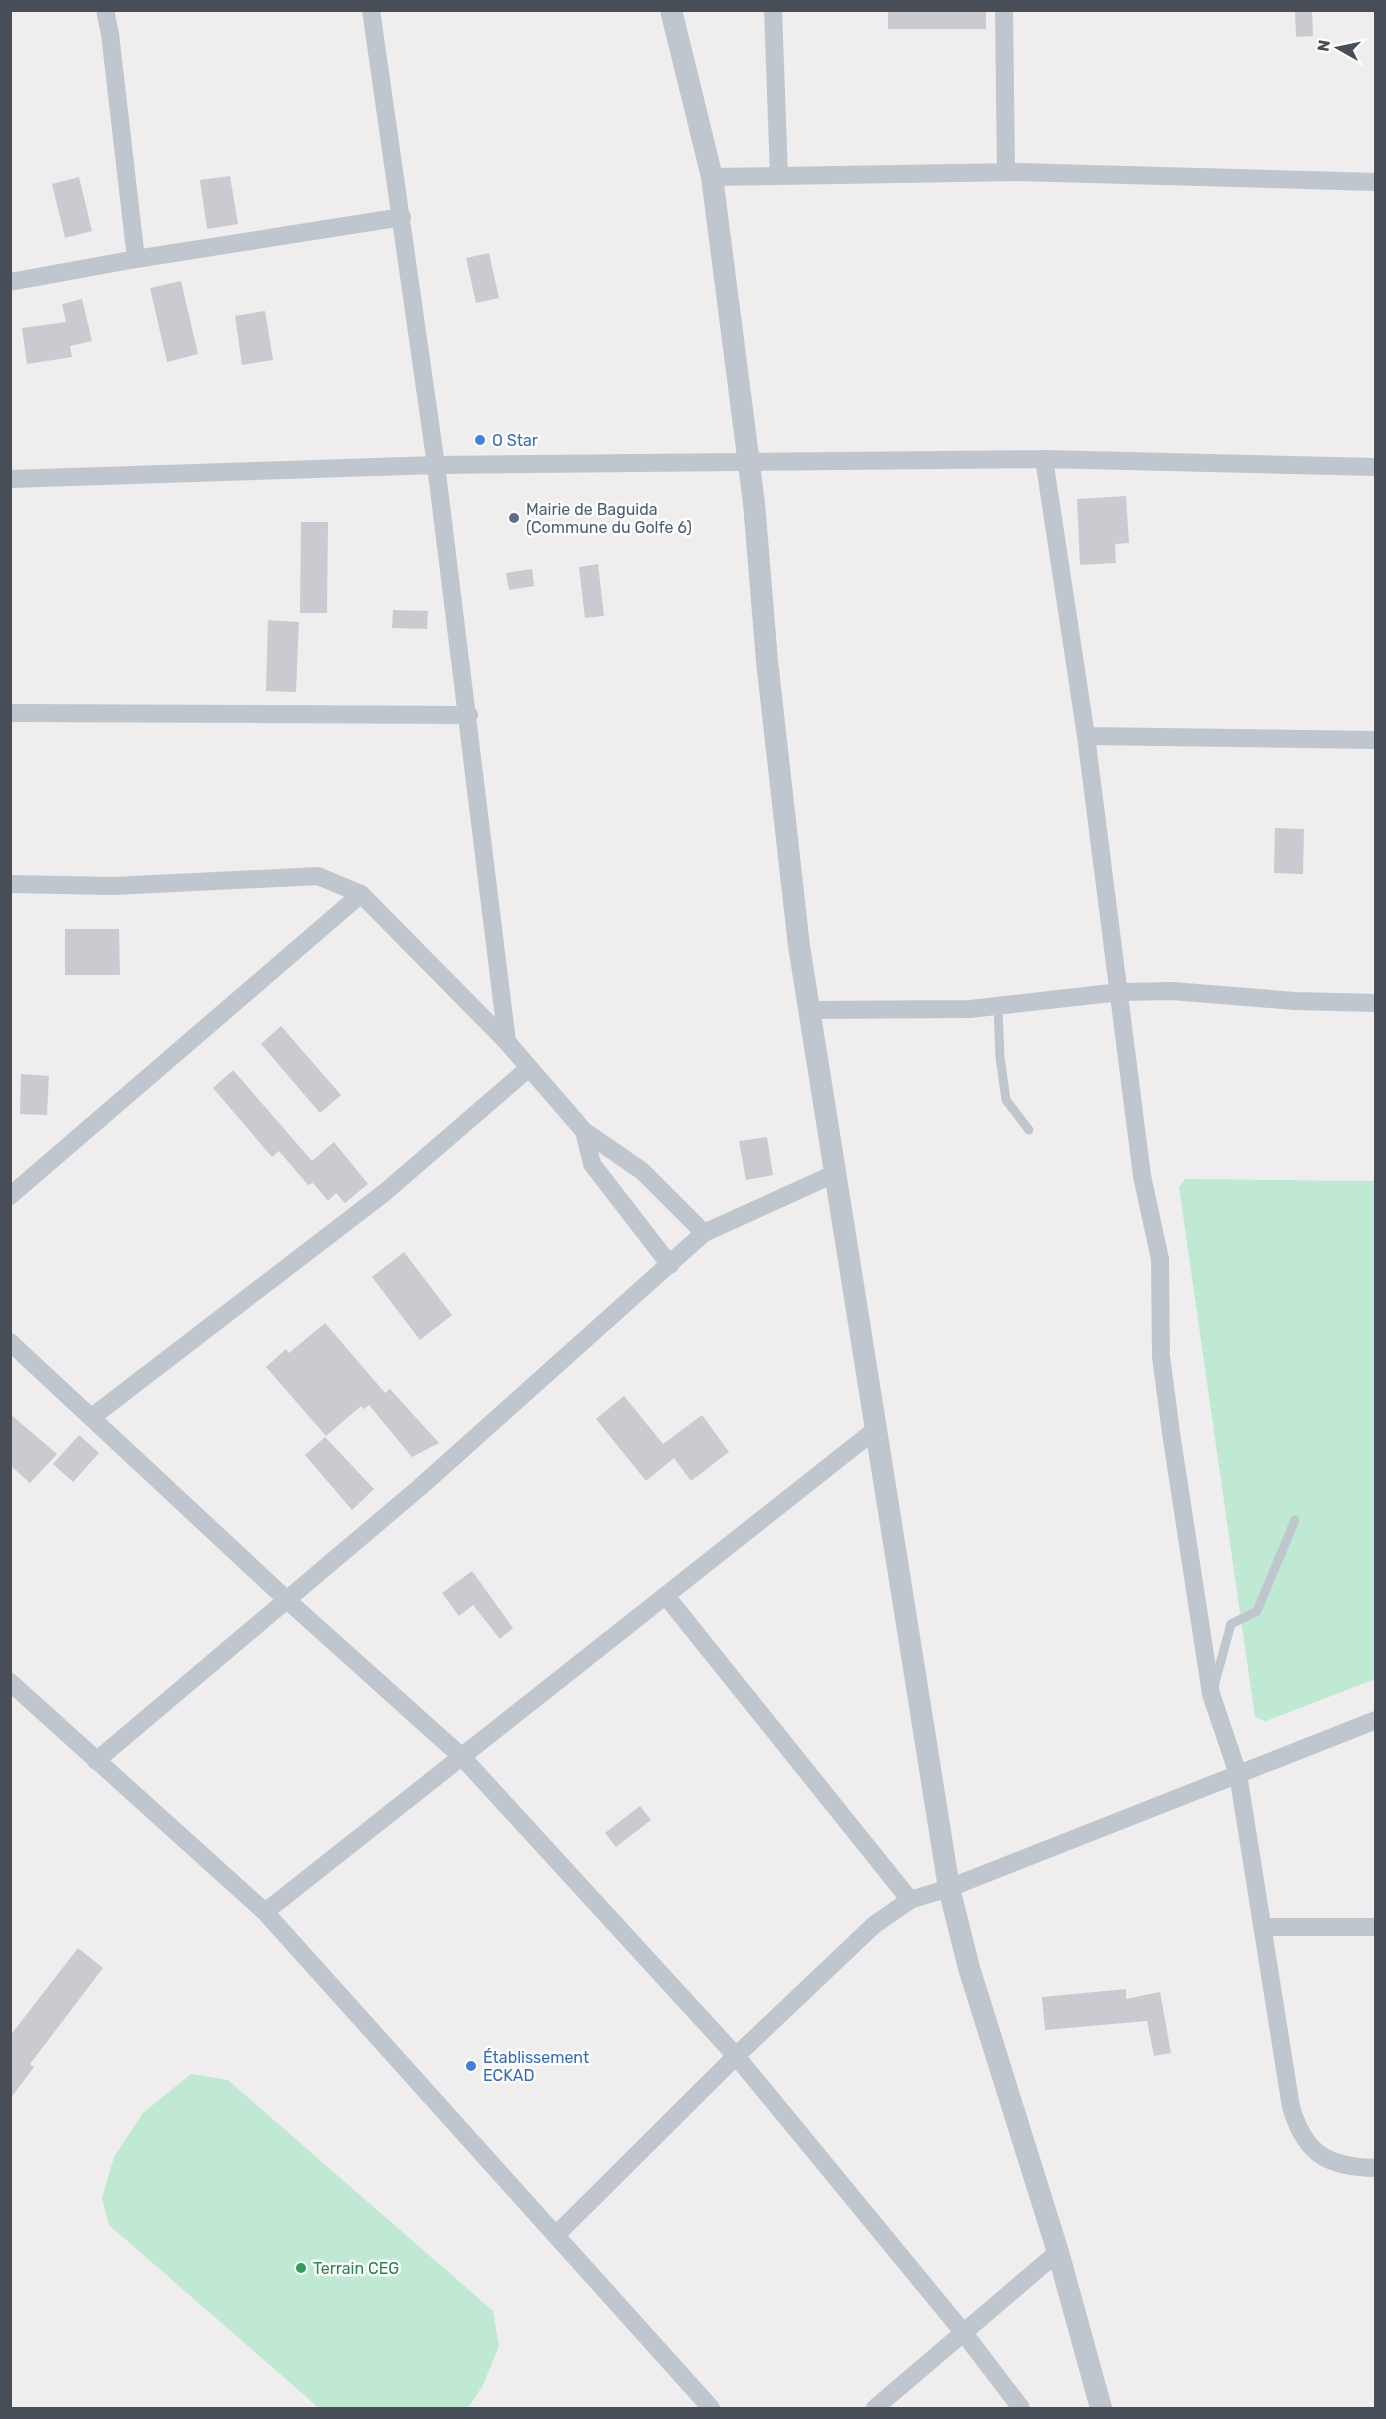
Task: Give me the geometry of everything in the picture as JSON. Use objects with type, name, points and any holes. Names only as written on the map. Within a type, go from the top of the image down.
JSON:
[{"type":"street","points":[[105,10],[110,34],[136,259]]},
{"type":"street","points":[[371,10],[402,217],[469,715],[507,1042]]},
{"type":"street","points":[[671,10],[712,177],[749,462],[767,661],[808,1010],[949,1888],[969,1968],[1058,2252],[1101,2409]]},
{"type":"street","points":[[773,10],[779,176]]},
{"type":"street","points":[[1004,10],[1006,172]]},
{"type":"street","points":[[712,177],[1006,172],[1376,182]]},
{"type":"street","points":[[10,282],[136,259],[402,217]]},
{"type":"street","points":[[1044,459],[1086,736],[1142,1176],[1160,1259],[1161,1356],[1170,1433],[1211,1694],[1238,1774],[1291,2107],[1298,2130],[1316,2153],[1336,2163],[1376,2168]]},
{"type":"street","points":[[10,479],[436,465],[1044,459],[1376,467]]},
{"type":"street","points":[[10,713],[469,715]]},
{"type":"street","points":[[1086,736],[1376,740]]},
{"type":"street","points":[[10,884],[114,886],[318,876],[361,894],[507,1042],[584,1131],[642,1171],[704,1233]]},
{"type":"street","points":[[10,1196],[361,894]]},
{"type":"street","points":[[808,1010],[998,1008],[1120,992],[1172,991],[1261,999],[1376,1004]]},
{"type":"street","points":[[92,1417],[384,1193],[529,1068]]},
{"type":"street","points":[[584,1131],[592,1164],[670,1265]]},
{"type":"street","points":[[96,1761],[419,1488],[704,1233],[834,1174]]},
{"type":"street","points":[[10,1342],[287,1600],[462,1757],[736,2056],[963,2332],[1021,2409]]},
{"type":"street","points":[[265,1912],[875,1430]]},
{"type":"street","points":[[666,1596],[910,1900]]},
{"type":"street","points":[[10,1682],[265,1912],[711,2409]]},
{"type":"street","points":[[556,2234],[736,2056],[874,1925],[910,1900],[949,1888],[1376,1720]]},
{"type":"street","points":[[1262,1927],[1376,1927]]},
{"type":"street","points":[[874,2409],[1058,2252]]},
{"type":"lane","points":[[998,1008],[1000,1057],[1006,1100],[1029,1130]]},
{"type":"lane","points":[[1211,1694],[1231,1624],[1251,1617],[1257,1611],[1295,1520]]},
{"type":"green space","points":[[1185,1179],[1375,1181],[1375,1679],[1266,1721],[1255,1717],[1179,1187]]},
{"type":"green space","name":"Terrain CEG","points":[[191,2074],[228,2080],[493,2311],[499,2346],[483,2385],[468,2408],[319,2408],[109,2225],[102,2198],[114,2157],[143,2113]]},
{"type":"building","points":[[888,10],[986,10],[986,29],[888,29]]},
{"type":"building","points":[[1295,10],[1312,10],[1313,36],[1296,37]]},
{"type":"building","points":[[230,176],[238,224],[207,229],[200,180]]},
{"type":"building","points":[[79,177],[92,231],[65,238],[52,184]]},
{"type":"building","points":[[489,253],[499,298],[476,303],[466,258]]},
{"type":"building","points":[[181,281],[198,354],[167,362],[150,288]]},
{"type":"building","points":[[82,299],[92,341],[70,346],[72,357],[27,364],[22,328],[66,322],[62,304]]},
{"type":"building","points":[[265,311],[273,360],[242,365],[235,316]]},
{"type":"building","points":[[1126,496],[1129,543],[1115,544],[1116,563],[1080,565],[1077,499]]},
{"type":"building","points":[[301,522],[328,522],[327,613],[300,613]]},
{"type":"building","points":[[598,564],[604,616],[585,618],[579,567]]},
{"type":"building","points":[[532,569],[534,586],[509,590],[506,573]]},
{"type":"building","points":[[393,610],[428,611],[427,629],[392,628]]},
{"type":"building","points":[[268,620],[299,622],[296,692],[266,691]]},
{"type":"building","points":[[1275,828],[1304,829],[1303,874],[1274,873]]},
{"type":"building","points":[[65,929],[119,929],[120,975],[65,975]]},
{"type":"building","points":[[281,1026],[341,1095],[320,1113],[261,1044]]},
{"type":"building","points":[[233,1070],[312,1161],[334,1142],[368,1184],[345,1203],[336,1193],[328,1201],[313,1183],[308,1185],[279,1151],[272,1157],[213,1088]]},
{"type":"building","points":[[21,1074],[49,1076],[47,1115],[20,1114]]},
{"type":"building","points":[[767,1137],[773,1175],[746,1180],[739,1141]]},
{"type":"building","points":[[404,1252],[452,1315],[420,1340],[372,1277]]},
{"type":"building","points":[[325,1323],[385,1393],[390,1389],[439,1443],[412,1457],[369,1405],[364,1409],[361,1406],[326,1436],[266,1367],[286,1349],[289,1353]]},
{"type":"building","points":[[624,1396],[663,1444],[702,1415],[729,1452],[691,1481],[674,1458],[646,1481],[596,1419]]},
{"type":"building","points":[[10,1414],[57,1454],[30,1483],[10,1465]]},
{"type":"building","points":[[79,1435],[99,1453],[73,1482],[53,1464]]},
{"type":"building","points":[[325,1437],[374,1489],[352,1510],[305,1455]]},
{"type":"building","points":[[472,1571],[513,1628],[500,1639],[473,1605],[459,1616],[442,1593]]},
{"type":"building","points":[[640,1806],[651,1820],[616,1847],[605,1833]]},
{"type":"building","points":[[78,1948],[103,1968],[30,2064],[34,2067],[10,2099],[10,2036]]},
{"type":"building","points":[[1126,1989],[1126,1999],[1160,1992],[1171,2053],[1154,2056],[1147,2021],[1045,2030],[1042,1997]]},
{"type":"place","name":"O Star","points":[[480,440]]},
{"type":"place","name":"Mairie de Baguida (Commune du Golfe 6)","points":[[514,518]]},
{"type":"place","name":"Établissement ECKAD","points":[[471,2066]]},
{"type":"place","name":"Terrain CEG","points":[[301,2268]]}]
